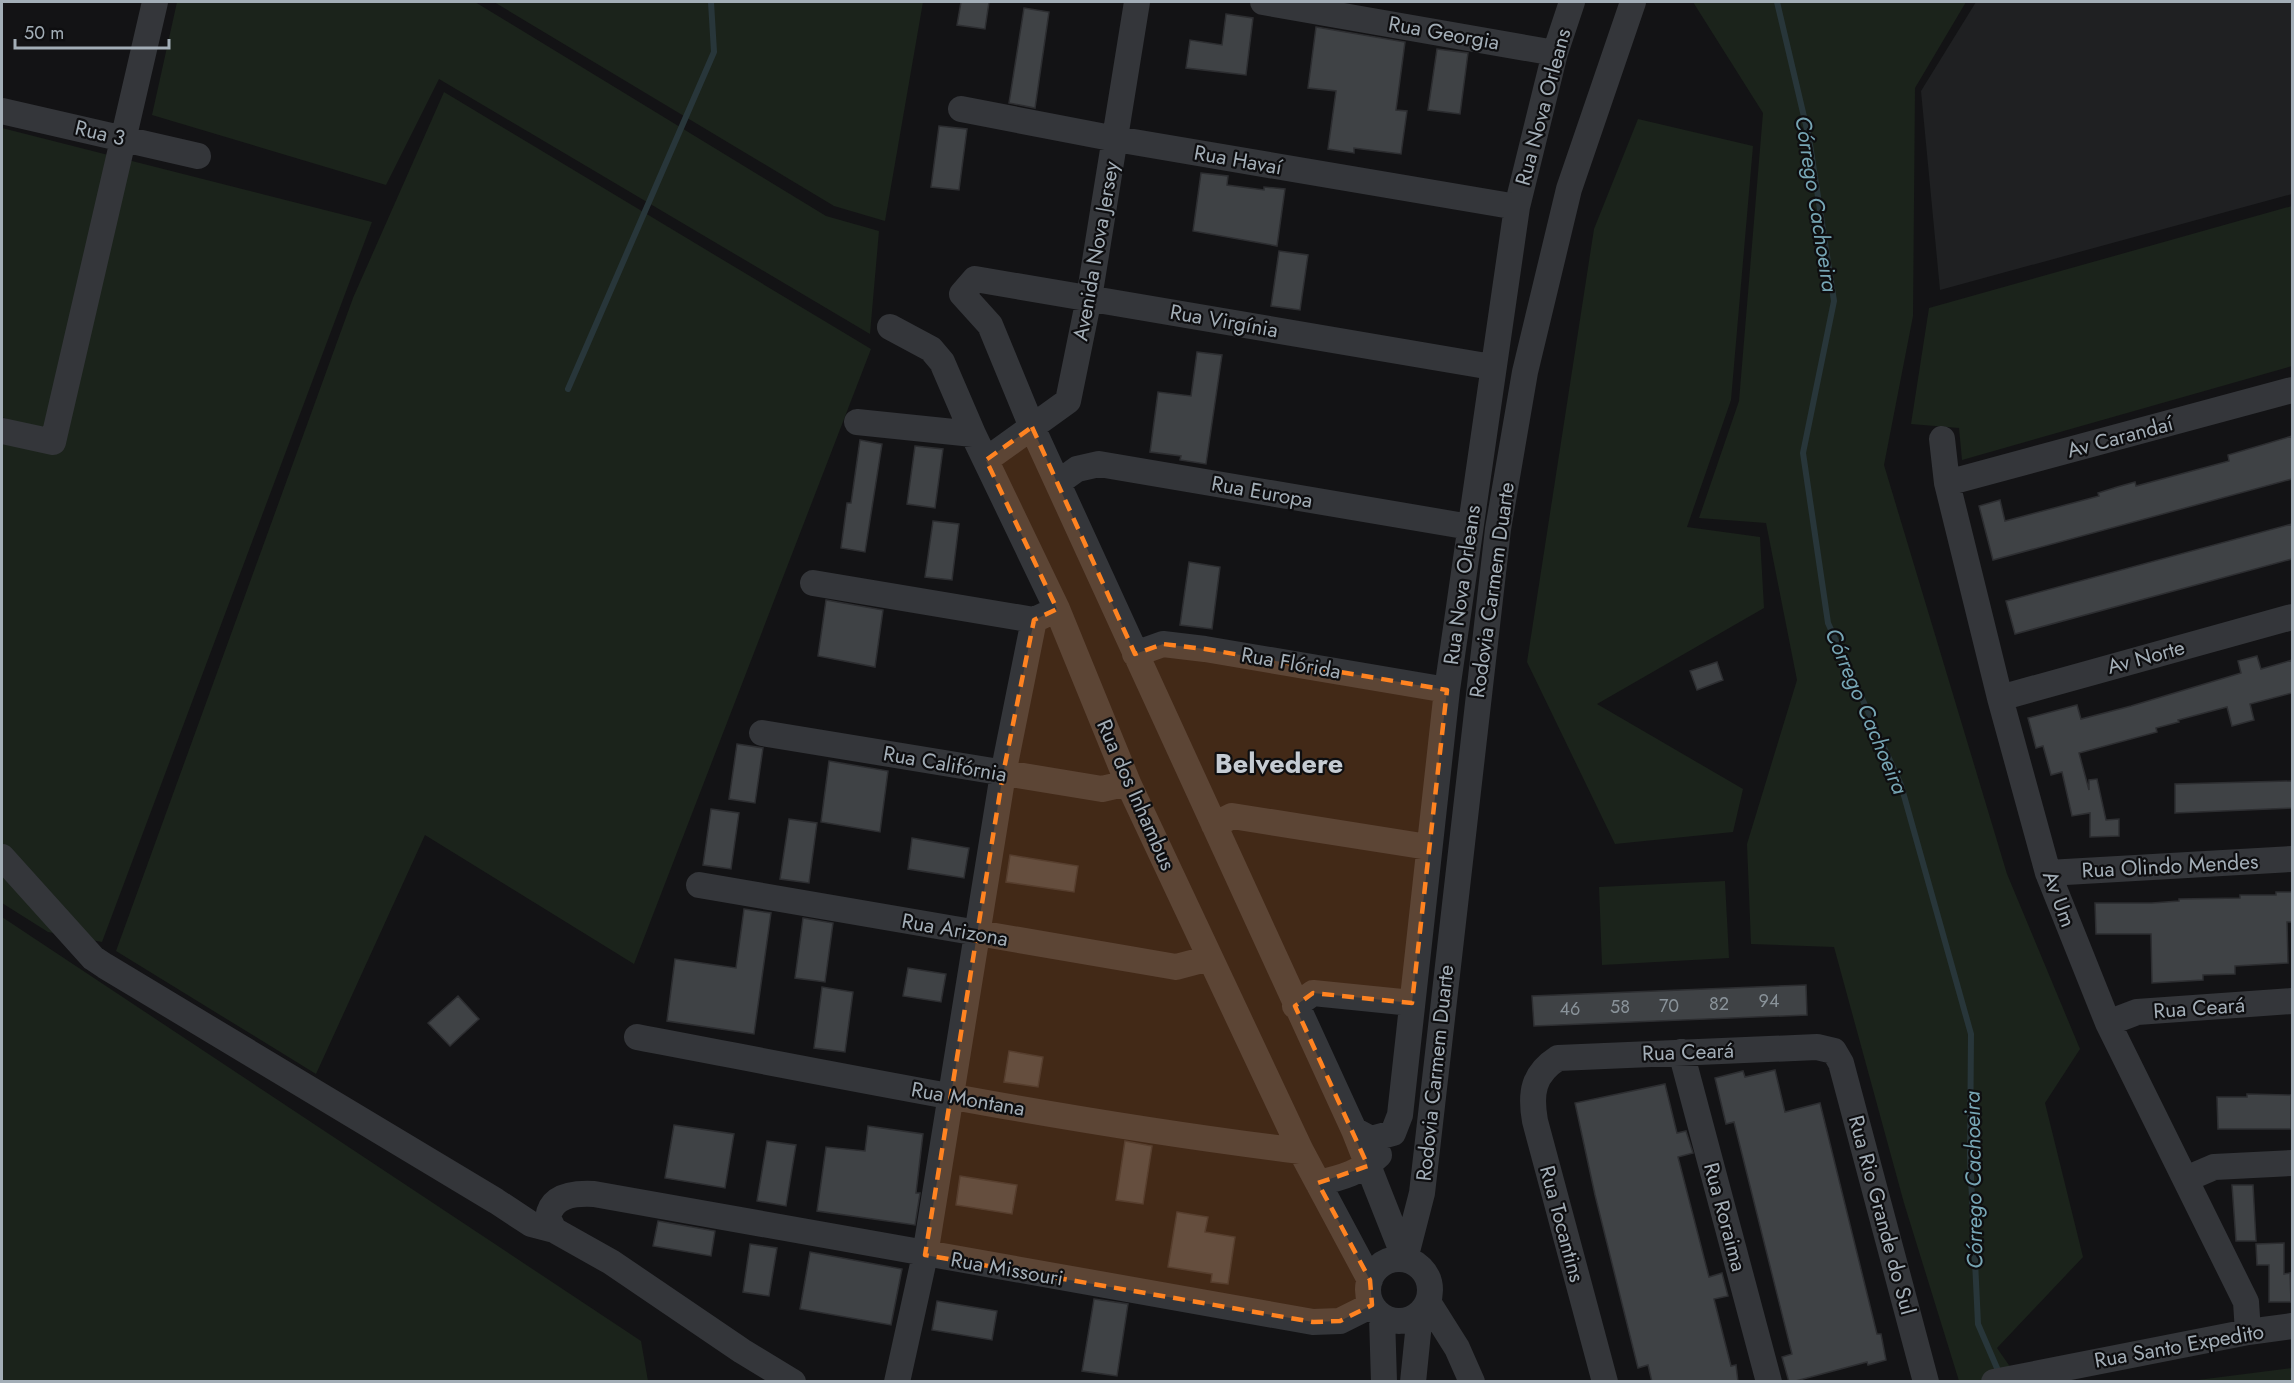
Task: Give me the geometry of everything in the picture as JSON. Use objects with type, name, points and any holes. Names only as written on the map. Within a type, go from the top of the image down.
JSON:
[{"type":"street","points":[[2,431],[53,442],[155,2]]},
{"type":"street","name":"Avenida Nova Jersey","points":[[986,460],[1068,401],[1089,298],[1137,2]]},
{"type":"street","name":"Rua Georgia","points":[[1263,2],[1555,52]]},
{"type":"street","name":"Rua Nova Orleans","points":[[1368,1166],[1382,1153],[1400,1116],[1447,690],[1492,367],[1517,207],[1555,52],[1572,2]]},
{"type":"street","name":"Rodovia Carmem Duarte","points":[[1405,1259],[1422,1193],[1496,541],[1525,372],[1569,189],[1633,2]]},
{"type":"street","name":"Rua Havaí","points":[[961,109],[1116,139],[1517,207]]},
{"type":"street","name":"Rua 3","points":[[2,111],[198,156]]},
{"type":"street","name":"Rua Virgínia","points":[[1032,427],[990,325],[962,294],[975,279],[1492,367]]},
{"type":"street","name":"Rua dos Inhambus","points":[[890,327],[931,349],[942,362],[986,460],[1046,614],[1301,1152],[1379,1305]]},
{"type":"street","name":"Av Carandaí","points":[[1947,483],[2292,390]]},
{"type":"street","points":[[857,422],[973,434]]},
{"type":"street","points":[[1032,427],[1059,482],[1295,1006],[1354,1130],[1405,1259]]},
{"type":"street","name":"Av Um","points":[[1942,440],[1947,483],[2000,698],[2048,873],[2108,1023],[2246,1302],[2248,1332]]},
{"type":"street","name":"Rua Europa","points":[[1059,482],[1077,469],[1099,464],[1470,527]]},
{"type":"street","points":[[813,583],[1046,614],[1003,774],[925,1255],[897,1382]]},
{"type":"street","name":"Av Norte","points":[[2000,698],[2292,616]]},
{"type":"street","name":"Rua Flórida","points":[[1135,654],[1163,644],[1447,690]]},
{"type":"street","name":"Rua Califórnia","points":[[762,733],[1102,789],[1128,783]]},
{"type":"street","points":[[1214,825],[1232,816],[1428,846]]},
{"type":"street","points":[[2,856],[93,958],[105,966],[496,1201],[525,1221],[554,1230],[611,1262],[742,1351],[793,1382]]},
{"type":"street","name":"Rua Olindo Mendes","points":[[2048,873],[2292,859]]},
{"type":"street","name":"Rua Arizona","points":[[699,885],[1176,967],[1210,958]]},
{"type":"street","points":[[1295,1006],[1313,993],[1412,1003]]},
{"type":"street","name":"Rua Ceará","points":[[2108,1023],[2137,1012],[2292,1001]]},
{"type":"street","name":"Rua Montana","points":[[637,1037],[951,1096],[1238,1144],[1301,1152]]},
{"type":"street","name":"Rua Ceará","points":[[1544,1068],[1558,1058],[1817,1047],[1834,1051]]},
{"type":"street","name":"Rua Rio Grande do Sul","points":[[1834,1051],[1841,1063],[1926,1382]]},
{"type":"street","name":"Rua Roraima","points":[[1681,1052],[1769,1382]]},
{"type":"street","name":"Rua Tocantins","points":[[1544,1068],[1534,1085],[1531,1100],[1535,1121],[1605,1382]]},
{"type":"street","points":[[1354,1130],[1371,1139],[1393,1133]]},
{"type":"street","points":[[2186,1179],[2214,1167],[2292,1163]]},
{"type":"street","points":[[1318,1184],[1346,1176],[1368,1166]]},
{"type":"street","name":"Rodovia Carmem Duarte","points":[[1422,1193],[1426,1273]]},
{"type":"street","name":"Rua Missouri","points":[[554,1230],[548,1215],[552,1207],[569,1195],[594,1194],[925,1255],[1314,1322],[1340,1321],[1379,1305]]},
{"type":"street","points":[[1384,1382],[1376,1269],[1387,1261],[1405,1259],[1415,1263],[1426,1273],[1431,1287],[1424,1308],[1412,1382]]},
{"type":"street","points":[[1379,1305],[1408,1320],[1424,1308]]},
{"type":"street","points":[[1379,1305],[1412,1382]]},
{"type":"street","points":[[1424,1308],[1457,1348],[1472,1382]]},
{"type":"street","name":"Rua Santo Expedito","points":[[1994,1382],[2248,1332],[2292,1326]]},
{"type":"highlighted area","points":[[1032,427],[1135,654],[1163,644],[1447,690],[1412,1003],[1313,993],[1295,1006],[1368,1166],[1318,1183],[1370,1280],[1372,1305],[1340,1321],[1313,1322],[925,1255],[1003,774],[1034,620],[1057,609],[986,460]]},
{"type":"shaded area","points":[[177,2],[475,2],[826,216],[879,231],[870,334],[439,79],[386,185],[152,115]]},
{"type":"shaded area","points":[[494,2],[923,2],[885,221],[834,206]]},
{"type":"shaded area","points":[[1693,2],[1966,2],[1915,88],[1913,316],[1884,465],[2007,874],[2080,1049],[2045,1103],[2083,1257],[1997,1348],[2020,1381],[1959,1381],[1904,1203],[1834,947],[1751,944],[1747,844],[1797,680],[1766,523],[1699,518],[1739,401],[1763,113]]},
{"type":"shaded area","points":[[1976,2],[2292,2],[2292,194],[1940,290],[1921,91]]},
{"type":"shaded area","points":[[444,92],[871,349],[634,964],[425,835],[316,1074],[116,951],[353,298]]},
{"type":"shaded area","points":[[1638,119],[1753,146],[1731,400],[1687,527],[1760,537],[1764,608],[1597,704],[1743,789],[1733,832],[1615,844],[1527,662],[1594,229]]},
{"type":"shaded area","points":[[2,128],[372,222],[102,942],[48,932],[2,903],[2,444],[7,419],[2,417]]},
{"type":"shaded area","points":[[2292,206],[2292,366],[1962,460],[1959,428],[1911,424],[1929,308]]},
{"type":"shaded area","points":[[1725,881],[1729,958],[1602,965],[1599,887]]},
{"type":"shaded area","points":[[2,917],[641,1341],[648,1381],[2,1381]]},
{"type":"shaded area","points":[[2292,1368],[2292,1381],[2190,1381]]},
{"type":"building","points":[[961,2],[989,2],[985,29],[957,25]]},
{"type":"building","points":[[1024,8],[1049,12],[1035,108],[1009,103]]},
{"type":"building","points":[[1226,14],[1253,18],[1246,75],[1186,68],[1190,40],[1222,45]]},
{"type":"building","points":[[1316,27],[1405,42],[1396,110],[1407,111],[1401,154],[1354,148],[1354,153],[1328,149],[1336,91],[1308,88]]},
{"type":"building","points":[[1437,49],[1468,53],[1460,114],[1428,110]]},
{"type":"building","points":[[939,126],[967,129],[959,190],[931,187]]},
{"type":"building","points":[[1201,173],[1228,176],[1227,185],[1264,190],[1264,187],[1285,189],[1277,246],[1193,231]]},
{"type":"building","points":[[1279,251],[1308,255],[1300,310],[1271,306]]},
{"type":"building","points":[[1197,352],[1222,355],[1206,464],[1180,460],[1181,456],[1150,452],[1158,392],[1191,396]]},
{"type":"building","points":[[2292,436],[2292,479],[1993,560],[1979,506],[2000,500],[2005,521],[2099,496],[2098,493],[2135,482],[2136,486],[2229,461],[2228,455]]},
{"type":"building","points":[[860,440],[882,444],[865,552],[841,548],[847,503],[851,503]]},
{"type":"building","points":[[915,446],[943,449],[935,508],[907,504]]},
{"type":"building","points":[[933,521],[959,524],[952,580],[925,577]]},
{"type":"building","points":[[2292,524],[2292,559],[2015,634],[2006,601]]},
{"type":"building","points":[[1189,562],[1220,567],[1212,629],[1180,625]]},
{"type":"building","points":[[826,600],[883,610],[875,667],[818,656]]},
{"type":"building","points":[[2257,656],[2261,669],[2292,660],[2292,693],[2250,704],[2254,720],[2232,726],[2227,707],[2178,720],[2179,722],[2156,728],[2157,732],[2079,753],[2089,790],[2089,780],[2097,779],[2106,820],[2119,819],[2119,836],[2090,837],[2090,813],[2072,816],[2062,772],[2051,775],[2043,746],[2036,748],[2028,718],[2077,705],[2081,719],[2131,706],[2241,673],[2238,661]]},
{"type":"building","points":[[1717,662],[1723,680],[1697,690],[1690,671]]},
{"type":"building","points":[[737,744],[763,748],[755,803],[729,799]]},
{"type":"building","points":[[829,761],[888,771],[880,832],[821,822]]},
{"type":"building","points":[[2292,781],[2292,808],[2175,813],[2175,784]]},
{"type":"building","points":[[711,809],[739,813],[731,869],[703,865]]},
{"type":"building","points":[[789,819],[817,823],[809,883],[780,879]]},
{"type":"building","points":[[912,838],[969,848],[964,878],[908,869]]},
{"type":"building","points":[[1010,855],[1078,866],[1074,892],[1006,882]]},
{"type":"building","points":[[2276,892],[2292,892],[2292,922],[2287,922],[2288,963],[2235,966],[2235,974],[2203,975],[2203,980],[2152,983],[2151,934],[2096,934],[2095,903],[2152,903],[2179,901],[2179,899],[2240,898],[2240,895],[2276,895]]},
{"type":"building","points":[[744,909],[771,913],[754,1034],[667,1021],[675,959],[736,968]]},
{"type":"building","points":[[803,918],[833,923],[825,982],[795,978]]},
{"type":"building","points":[[908,968],[946,974],[941,1002],[903,996]]},
{"type":"building","points":[[1806,985],[1807,1015],[1534,1026],[1532,996]]},
{"type":"building","points":[[822,987],[853,992],[845,1052],[814,1048]]},
{"type":"building","points":[[458,996],[479,1019],[450,1046],[428,1023]]},
{"type":"building","points":[[1009,1051],[1043,1057],[1038,1087],[1004,1082]]},
{"type":"building","points":[[1775,1070],[1785,1112],[1820,1103],[1877,1334],[1881,1334],[1886,1360],[1868,1365],[1867,1362],[1792,1382],[1789,1382],[1782,1357],[1792,1354],[1734,1122],[1726,1124],[1715,1078],[1743,1071],[1745,1077]]},
{"type":"building","points":[[1665,1084],[1677,1133],[1686,1131],[1693,1153],[1678,1157],[1709,1277],[1722,1273],[1728,1296],[1714,1299],[1731,1366],[1736,1365],[1738,1382],[1652,1382],[1648,1365],[1638,1368],[1595,1195],[1575,1103]]},
{"type":"building","points":[[2247,1094],[2291,1095],[2291,1129],[2218,1129],[2217,1097],[2247,1097]]},
{"type":"building","points":[[674,1125],[734,1134],[725,1188],[665,1178]]},
{"type":"building","points":[[868,1126],[923,1134],[916,1193],[920,1193],[915,1225],[817,1211],[826,1147],[865,1151]]},
{"type":"building","points":[[767,1141],[796,1145],[786,1206],[757,1201]]},
{"type":"building","points":[[1125,1141],[1152,1146],[1143,1204],[1116,1200]]},
{"type":"building","points":[[960,1176],[1017,1185],[1012,1214],[956,1205]]},
{"type":"building","points":[[2232,1185],[2253,1185],[2256,1241],[2236,1241]]},
{"type":"building","points":[[1177,1212],[1208,1217],[1205,1232],[1235,1237],[1228,1284],[1211,1282],[1212,1274],[1168,1267]]},
{"type":"building","points":[[658,1221],[715,1231],[711,1256],[653,1246]]},
{"type":"building","points":[[2284,1243],[2284,1274],[2290,1273],[2291,1302],[2269,1302],[2269,1265],[2257,1265],[2256,1244]]},
{"type":"building","points":[[750,1244],[777,1248],[769,1296],[743,1292]]},
{"type":"building","points":[[810,1252],[902,1269],[891,1325],[800,1309]]},
{"type":"building","points":[[1094,1299],[1128,1304],[1117,1376],[1082,1371]]},
{"type":"building","points":[[937,1301],[997,1311],[992,1340],[932,1330]]},
{"type":"waterway","points":[[568,389],[714,52],[711,2]]},
{"type":"waterway","name":"Córrego Cachoeira","points":[[1777,2],[1809,138],[1834,301],[1803,453],[1828,623],[1901,785],[1971,1034],[1970,1156],[1978,1324],[2000,1375]]},
{"type":"district","name":"Belvedere","points":[[1279,764]]}]
